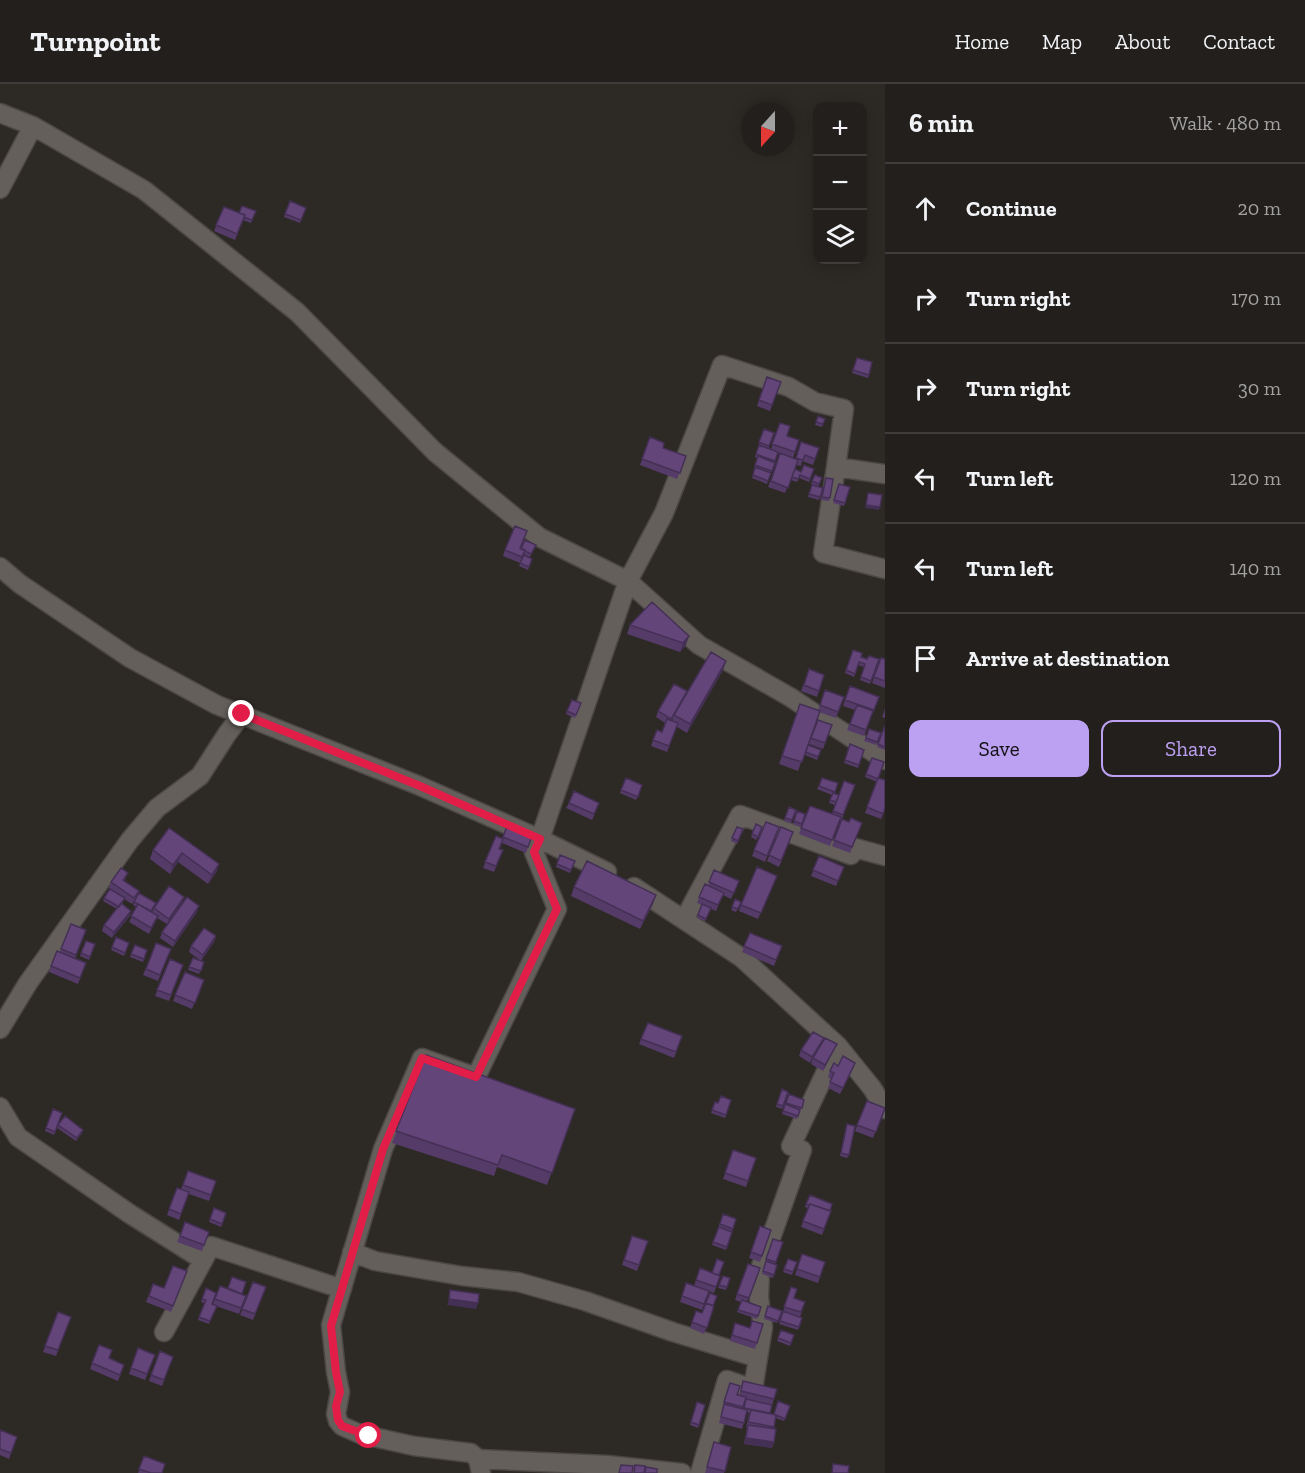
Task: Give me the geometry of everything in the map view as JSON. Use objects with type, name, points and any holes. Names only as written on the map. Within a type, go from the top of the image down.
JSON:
[{"type":"street","points":[[0,113],[33,126],[144,190],[297,312],[435,452],[539,537],[628,581],[699,645],[790,697],[885,759]]},
{"type":"street","points":[[0,189],[33,126]]},
{"type":"street","points":[[682,1473],[607,1465],[480,1466],[471,1453],[414,1446],[369,1436],[342,1426],[338,1420],[336,1406],[340,1392],[331,1326],[383,1149],[422,1058],[476,1077],[557,909],[534,852],[628,581],[664,513],[722,365],[789,387],[815,402],[844,409],[823,553],[885,569]]},
{"type":"street","points":[[836,467],[885,474]]},
{"type":"street","points":[[0,567],[20,584],[130,658],[217,705],[410,782],[540,839],[619,877],[742,958],[838,1046],[873,1088],[885,1109]]},
{"type":"street","points":[[0,1029],[34,974],[130,840],[157,808],[200,776],[242,714]]},
{"type":"street","points":[[684,920],[740,815],[851,855],[855,848],[885,856]]},
{"type":"street","points":[[700,1473],[727,1380],[753,1389],[763,1327],[759,1298],[760,1269],[802,1150],[791,1146],[838,1046]]},
{"type":"street","points":[[0,1107],[18,1137],[130,1214],[203,1260]]},
{"type":"street","points":[[164,1332],[211,1246],[342,1289]]},
{"type":"street","points":[[352,1252],[375,1261],[518,1282],[585,1301],[673,1332],[758,1358]]},
{"type":"building","points":[[290,201],[306,208],[301,220],[285,214]]},
{"type":"building","points":[[242,206],[256,211],[252,220],[239,213]]},
{"type":"building","points":[[224,207],[245,215],[237,234],[216,225]]},
{"type":"building","points":[[857,358],[872,362],[869,375],[853,370]]},
{"type":"building","points":[[767,377],[781,382],[772,405],[759,400]]},
{"type":"building","points":[[818,416],[825,419],[823,424],[816,422]]},
{"type":"building","points":[[780,423],[790,426],[787,436],[799,440],[795,452],[772,444]]},
{"type":"building","points":[[764,429],[774,433],[769,446],[759,442]]},
{"type":"building","points":[[650,437],[664,443],[663,448],[686,456],[680,473],[642,459]]},
{"type":"building","points":[[801,442],[819,448],[815,459],[805,455],[803,460],[796,458]]},
{"type":"building","points":[[759,445],[778,452],[775,461],[756,454]]},
{"type":"building","points":[[780,453],[798,460],[788,488],[771,481]]},
{"type":"building","points":[[758,456],[775,463],[772,471],[755,465]]},
{"type":"building","points":[[804,465],[814,469],[810,479],[800,475],[798,479],[792,477],[795,469],[801,472]]},
{"type":"building","points":[[755,467],[771,473],[768,481],[753,475]]},
{"type":"building","points":[[815,475],[822,478],[819,484],[812,481]]},
{"type":"building","points":[[826,478],[833,479],[830,498],[822,497]]},
{"type":"building","points":[[839,484],[850,487],[845,503],[834,500]]},
{"type":"building","points":[[812,485],[823,488],[820,497],[809,494]]},
{"type":"building","points":[[868,493],[882,495],[880,507],[866,505]]},
{"type":"building","points":[[515,526],[527,531],[520,548],[525,550],[522,557],[505,550]]},
{"type":"building","points":[[525,540],[536,545],[531,554],[521,549]]},
{"type":"building","points":[[524,555],[532,559],[529,567],[520,563]]},
{"type":"building","points":[[652,602],[689,636],[683,643],[630,625]]},
{"type":"building","points":[[853,650],[862,653],[861,657],[867,659],[869,656],[879,659],[871,681],[861,677],[865,664],[859,662],[855,674],[846,670]]},
{"type":"building","points":[[711,652],[726,661],[690,724],[674,715]]},
{"type":"building","points":[[881,658],[885,659],[885,681],[874,677]]},
{"type":"building","points":[[809,669],[824,675],[819,691],[804,685]]},
{"type":"building","points":[[674,684],[687,691],[671,719],[658,711]]},
{"type":"building","points":[[850,686],[879,697],[874,710],[845,700]]},
{"type":"building","points":[[825,690],[844,697],[838,712],[820,705]]},
{"type":"building","points":[[572,700],[581,703],[576,715],[567,711]]},
{"type":"building","points":[[800,704],[820,711],[802,762],[782,756]]},
{"type":"building","points":[[857,705],[873,711],[866,730],[850,724]]},
{"type":"building","points":[[667,719],[678,723],[669,746],[653,740],[657,730],[662,732]]},
{"type":"building","points":[[818,720],[832,725],[825,743],[811,738]]},
{"type":"building","points":[[885,728],[885,747],[878,744]]},
{"type":"building","points":[[869,729],[881,733],[877,742],[866,738]]},
{"type":"building","points":[[850,744],[864,750],[859,765],[845,760]]},
{"type":"building","points":[[808,745],[821,750],[818,757],[806,752]]},
{"type":"building","points":[[872,758],[884,762],[878,779],[866,774]]},
{"type":"building","points":[[626,778],[642,785],[638,797],[621,790]]},
{"type":"building","points":[[822,778],[838,783],[835,792],[819,786]]},
{"type":"building","points":[[878,778],[885,780],[883,814],[867,807]]},
{"type":"building","points":[[844,781],[855,785],[843,815],[833,811]]},
{"type":"building","points":[[574,791],[599,803],[594,814],[569,803]]},
{"type":"building","points":[[833,793],[839,795],[836,802],[830,800]]},
{"type":"building","points":[[810,806],[841,817],[832,840],[801,828]]},
{"type":"building","points":[[789,807],[796,810],[792,820],[785,818]]},
{"type":"building","points":[[797,811],[805,814],[802,824],[794,821]]},
{"type":"building","points":[[851,818],[862,823],[852,847],[834,840],[842,819],[849,822]]},
{"type":"building","points":[[766,822],[779,827],[767,856],[754,850]]},
{"type":"building","points":[[756,824],[762,827],[758,837],[752,834]]},
{"type":"building","points":[[507,826],[532,836],[528,847],[503,837]]},
{"type":"building","points":[[737,827],[743,829],[738,841],[732,838]]},
{"type":"building","points":[[781,827],[793,832],[781,861],[769,855]]},
{"type":"building","points":[[169,828],[219,864],[212,875],[182,853],[173,865],[153,850]]},
{"type":"building","points":[[496,836],[503,839],[499,849],[503,850],[496,866],[485,862]]},
{"type":"building","points":[[560,855],[575,861],[571,870],[557,864]]},
{"type":"building","points":[[819,856],[844,867],[838,881],[813,870]]},
{"type":"building","points":[[587,861],[656,895],[643,921],[574,887]]},
{"type":"building","points":[[757,867],[777,876],[761,913],[741,905]]},
{"type":"building","points":[[121,868],[128,873],[123,880],[139,891],[134,898],[111,882]]},
{"type":"building","points":[[714,870],[739,881],[734,893],[709,882]]},
{"type":"building","points":[[705,884],[724,893],[718,905],[699,897]]},
{"type":"building","points":[[169,886],[184,897],[169,919],[154,908]]},
{"type":"building","points":[[110,889],[125,898],[119,907],[104,898]]},
{"type":"building","points":[[139,893],[156,903],[151,911],[134,902]]},
{"type":"building","points":[[187,897],[199,906],[175,941],[162,932]]},
{"type":"building","points":[[735,899],[741,902],[738,909],[732,907]]},
{"type":"building","points":[[121,903],[131,911],[114,932],[104,925]]},
{"type":"building","points":[[138,904],[158,916],[151,928],[131,916]]},
{"type":"building","points":[[702,904],[711,908],[706,919],[698,915]]},
{"type":"building","points":[[71,924],[86,930],[76,955],[61,949]]},
{"type":"building","points":[[204,928],[216,936],[203,955],[191,946]]},
{"type":"building","points":[[750,933],[782,946],[776,960],[744,946]]},
{"type":"building","points":[[116,937],[129,943],[125,953],[112,947]]},
{"type":"building","points":[[86,941],[95,944],[90,957],[81,953]]},
{"type":"building","points":[[156,943],[171,949],[160,975],[146,969]]},
{"type":"building","points":[[135,945],[147,950],[144,959],[131,954]]},
{"type":"building","points":[[57,951],[86,963],[80,978],[51,966]]},
{"type":"building","points":[[193,958],[204,962],[201,971],[189,967]]},
{"type":"building","points":[[170,959],[183,965],[171,995],[157,990]]},
{"type":"building","points":[[185,972],[204,980],[195,1003],[175,995]]},
{"type":"building","points":[[648,1023],[682,1036],[676,1052],[641,1039]]},
{"type":"building","points":[[813,1032],[824,1038],[812,1057],[801,1050]]},
{"type":"building","points":[[825,1038],[837,1044],[825,1065],[813,1058]]},
{"type":"building","points":[[426,1055],[575,1109],[552,1173],[502,1155],[498,1165],[396,1131]]},
{"type":"building","points":[[843,1056],[855,1063],[843,1088],[830,1082],[834,1073],[830,1071],[834,1063],[838,1066]]},
{"type":"building","points":[[782,1089],[788,1092],[783,1106],[777,1104]]},
{"type":"building","points":[[789,1094],[804,1100],[802,1108],[786,1103]]},
{"type":"building","points":[[721,1096],[731,1100],[726,1115],[712,1110],[715,1102],[718,1103]]},
{"type":"building","points":[[867,1101],[885,1108],[876,1132],[857,1125]]},
{"type":"building","points":[[785,1104],[800,1110],[798,1116],[783,1111]]},
{"type":"building","points":[[53,1109],[62,1113],[55,1132],[46,1128]]},
{"type":"building","points":[[65,1116],[83,1130],[77,1138],[58,1125]]},
{"type":"building","points":[[847,1124],[855,1126],[849,1155],[841,1153]]},
{"type":"building","points":[[733,1150],[756,1158],[748,1181],[725,1173]]},
{"type":"building","points":[[188,1171],[216,1181],[211,1195],[183,1185]]},
{"type":"building","points":[[177,1188],[189,1192],[181,1214],[169,1209]]},
{"type":"building","points":[[810,1195],[832,1204],[830,1211],[806,1204]]},
{"type":"building","points":[[810,1204],[831,1211],[824,1229],[803,1221]]},
{"type":"building","points":[[214,1208],[226,1213],[222,1224],[210,1219]]},
{"type":"building","points":[[723,1214],[736,1219],[733,1229],[720,1224]]},
{"type":"building","points":[[185,1222],[209,1232],[204,1245],[180,1236]]},
{"type":"building","points":[[760,1226],[771,1230],[762,1256],[751,1252]]},
{"type":"building","points":[[719,1227],[732,1232],[727,1247],[713,1242]]},
{"type":"building","points":[[632,1236],[648,1241],[639,1265],[624,1260]]},
{"type":"building","points":[[773,1239],[783,1242],[776,1262],[766,1259]]},
{"type":"building","points":[[802,1254],[825,1262],[820,1277],[797,1269]]},
{"type":"building","points":[[717,1259],[724,1262],[719,1275],[712,1273]]},
{"type":"building","points":[[788,1259],[797,1262],[793,1272],[784,1269]]},
{"type":"building","points":[[766,1261],[777,1265],[774,1275],[763,1271]]},
{"type":"building","points":[[748,1264],[760,1268],[749,1298],[737,1294]]},
{"type":"building","points":[[173,1266],[187,1271],[173,1306],[149,1296],[153,1284],[164,1288]]},
{"type":"building","points":[[700,1268],[720,1276],[716,1287],[696,1280]]},
{"type":"building","points":[[723,1276],[730,1278],[727,1287],[719,1285]]},
{"type":"building","points":[[232,1277],[246,1282],[242,1294],[228,1288]]},
{"type":"building","points":[[253,1282],[266,1287],[255,1314],[242,1309]]},
{"type":"building","points":[[686,1283],[709,1291],[704,1304],[682,1296]]},
{"type":"building","points":[[220,1286],[246,1296],[241,1308],[215,1299]]},
{"type":"building","points":[[791,1287],[797,1289],[794,1298],[805,1302],[801,1312],[784,1307]]},
{"type":"building","points":[[206,1288],[216,1293],[212,1304],[217,1306],[210,1321],[199,1317],[206,1300],[202,1299]]},
{"type":"building","points":[[450,1290],[479,1294],[478,1303],[449,1299]]},
{"type":"building","points":[[710,1293],[717,1296],[713,1306],[706,1303]]},
{"type":"building","points":[[742,1300],[761,1307],[758,1316],[738,1310]]},
{"type":"building","points":[[706,1303],[714,1306],[707,1328],[692,1322],[696,1311],[702,1313]]},
{"type":"building","points":[[768,1306],[782,1311],[778,1321],[765,1316]]},
{"type":"building","points":[[783,1311],[802,1318],[799,1327],[780,1321]]},
{"type":"building","points":[[58,1312],[71,1317],[58,1350],[45,1346]]},
{"type":"building","points":[[752,1321],[763,1324],[757,1343],[732,1335],[735,1323],[750,1328]]},
{"type":"building","points":[[781,1330],[794,1335],[791,1343],[778,1338]]},
{"type":"building","points":[[99,1345],[112,1350],[109,1358],[124,1365],[120,1375],[92,1363]]},
{"type":"building","points":[[138,1348],[155,1355],[147,1374],[131,1368]]},
{"type":"building","points":[[160,1351],[173,1357],[164,1380],[151,1375]]},
{"type":"building","points":[[743,1381],[777,1389],[774,1399],[741,1391]]},
{"type":"building","points":[[730,1383],[740,1386],[737,1395],[746,1397],[743,1407],[724,1402]]},
{"type":"building","points":[[746,1399],[772,1405],[770,1413],[744,1408]]},
{"type":"building","points":[[778,1401],[790,1406],[785,1419],[774,1414]]},
{"type":"building","points":[[697,1402],[705,1405],[699,1425],[691,1422]]},
{"type":"building","points":[[724,1404],[747,1410],[744,1423],[721,1417]]},
{"type":"building","points":[[751,1410],[776,1415],[774,1427],[748,1422]]},
{"type":"building","points":[[748,1425],[776,1429],[774,1442],[746,1438]]},
{"type":"building","points":[[0,1430],[17,1437],[11,1453],[0,1449]]},
{"type":"building","points":[[714,1442],[731,1447],[725,1471],[707,1467]]},
{"type":"building","points":[[144,1456],[165,1464],[162,1473],[151,1473],[139,1469]]},
{"type":"building","points":[[833,1464],[849,1466],[848,1473],[832,1473]]},
{"type":"building","points":[[621,1465],[633,1466],[632,1473],[619,1473]]},
{"type":"building","points":[[635,1465],[645,1466],[644,1473],[634,1473]]},
{"type":"building","points":[[646,1467],[657,1469],[657,1473],[645,1473]]},
{"type":"route","points":[[242,714],[420,786],[540,839],[534,852],[557,909],[476,1077],[422,1058],[383,1149],[331,1326],[336,1372],[340,1383],[336,1406],[338,1420],[342,1426],[369,1436]]}]
